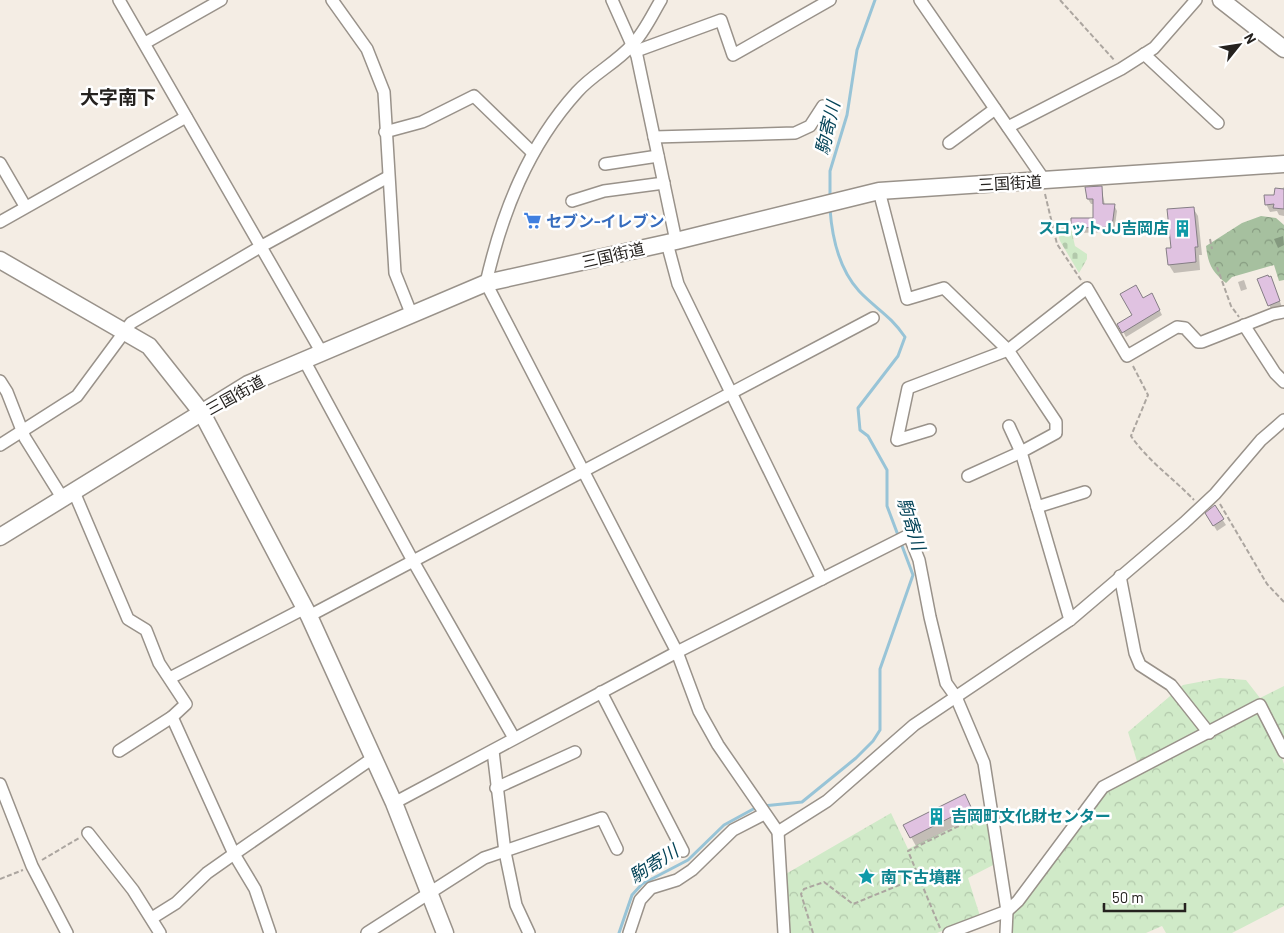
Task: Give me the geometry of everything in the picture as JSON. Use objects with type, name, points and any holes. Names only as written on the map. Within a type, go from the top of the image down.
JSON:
[{"type":"street","points":[[120,0],[322,353]]},
{"type":"street","points":[[144,43],[221,0]]},
{"type":"street","points":[[332,0],[367,49],[384,92],[395,273],[411,313]]},
{"type":"street","points":[[612,0],[633,45],[664,183],[678,284],[730,394],[822,579]]},
{"type":"street","points":[[661,0],[633,45],[579,90],[554,119],[533,153],[496,237],[486,283],[677,652],[699,711],[718,745],[778,832],[784,933]]},
{"type":"street","points":[[633,45],[639,50],[721,20],[732,55],[830,0]]},
{"type":"street","points":[[920,0],[996,109],[1043,181]]},
{"type":"street","points":[[1008,128],[1122,69],[1154,48],[1196,0]]},
{"type":"street","points":[[1221,0],[1284,49]]},
{"type":"street","points":[[1144,54],[1218,123]]},
{"type":"street","points":[[385,132],[422,122],[474,96],[533,153]]},
{"type":"street","points":[[654,138],[795,133],[810,126],[823,106]]},
{"type":"street","points":[[949,143],[996,109]]},
{"type":"street","points":[[0,222],[25,206],[186,117]]},
{"type":"street","points":[[605,164],[658,156]]},
{"type":"street","points":[[0,163],[25,206]]},
{"type":"street","name":"三国街道","points":[[0,537],[248,384],[411,313],[486,283],[672,242],[879,191],[1284,164]]},
{"type":"street","points":[[0,446],[77,396],[131,323],[260,247],[388,177]]},
{"type":"street","points":[[572,202],[604,191],[664,183]]},
{"type":"street","points":[[879,191],[907,299],[944,288],[1008,350],[1056,422],[1056,433],[1021,452],[968,476]]},
{"type":"street","points":[[0,260],[41,286],[125,330],[149,346],[202,413],[307,612],[394,803],[445,933]]},
{"type":"street","points":[[930,430],[897,440],[908,388],[1008,350],[1087,288],[1127,356],[1177,328],[1184,328],[1198,342],[1202,342],[1284,312]]},
{"type":"street","points":[[170,678],[413,561],[873,318]]},
{"type":"street","points":[[1244,326],[1275,373],[1284,382]]},
{"type":"street","points":[[304,360],[413,561],[514,738]]},
{"type":"street","points":[[0,381],[8,392],[23,431],[69,496],[128,619],[146,630],[159,663],[186,704],[172,716],[118,751]]},
{"type":"street","points":[[778,832],[827,801],[914,725],[1070,620],[1184,523],[1215,494],[1261,440],[1284,420]]},
{"type":"street","points":[[1009,426],[1021,452],[1070,620]]},
{"type":"street","points":[[1037,507],[1084,492]]},
{"type":"street","points":[[394,803],[677,652],[909,535],[919,560],[946,683],[956,697],[984,763],[1007,911],[1006,933]]},
{"type":"street","points":[[1120,576],[1135,653],[1140,665],[1171,685],[1209,733]]},
{"type":"street","points":[[601,692],[683,851]]},
{"type":"street","points":[[949,933],[1007,911],[1018,901],[1103,787],[1260,706],[1284,752]]},
{"type":"street","points":[[172,716],[234,854],[255,889],[270,933]]},
{"type":"street","points":[[493,751],[505,852],[516,905],[529,933]]},
{"type":"street","points":[[496,788],[575,752]]},
{"type":"street","points":[[152,918],[176,903],[207,873],[374,758]]},
{"type":"street","points":[[0,784],[32,866],[67,933]]},
{"type":"street","points":[[630,933],[640,900],[651,888],[677,880],[692,870],[733,830],[764,814]]},
{"type":"street","points":[[367,933],[484,858],[602,818],[617,848]]},
{"type":"street","points":[[88,833],[152,918],[160,933]]},
{"type":"path","points":[[1060,0],[1122,69]]},
{"type":"path","points":[[1043,181],[1057,244],[1087,288]]},
{"type":"path","points":[[1210,239],[1212,249]]},
{"type":"path","points":[[1217,266],[1231,306],[1244,326]]},
{"type":"path","points":[[1127,356],[1148,395],[1131,436],[1142,453],[1175,480],[1201,507]]},
{"type":"path","points":[[1215,494],[1267,584],[1284,602]]},
{"type":"path","points":[[942,933],[908,852],[973,819],[993,821]]},
{"type":"path","points":[[0,879],[32,866],[88,833]]},
{"type":"path","points":[[812,933],[801,894],[804,889],[824,882],[853,904],[919,877]]},
{"type":"green space","points":[[1261,216],[1276,218],[1284,225],[1284,280],[1279,281],[1274,265],[1232,277],[1226,283],[1217,275],[1212,267],[1206,246],[1242,223]]},
{"type":"green space","points":[[1070,224],[1075,246],[1087,254],[1087,259],[1079,273],[1060,241],[1056,228]]},
{"type":"green space","points":[[1220,678],[1246,680],[1260,698],[1284,686],[1284,757],[1282,758],[1284,764],[1284,906],[1232,933],[1166,933],[1162,926],[1146,933],[1011,933],[1010,916],[1108,789],[1140,771],[1128,732],[1183,685]]},
{"type":"green space","points":[[891,813],[908,849],[974,817],[990,819],[997,863],[968,878],[980,916],[937,933],[788,933],[784,875]]},
{"type":"building","points":[[1102,186],[1103,204],[1115,204],[1112,227],[1071,228],[1071,218],[1093,218],[1093,199],[1087,199],[1085,187]]},
{"type":"building","points":[[1275,188],[1284,189],[1284,209],[1273,208],[1274,204],[1265,205],[1264,195],[1274,195]]},
{"type":"building","name":"スロットJJ吉岡店","points":[[1194,207],[1198,247],[1195,247],[1196,262],[1168,265],[1166,248],[1171,248],[1167,209]]},
{"type":"building","points":[[1268,275],[1269,277],[1271,276],[1280,301],[1268,306],[1257,279]]},
{"type":"building","points":[[1136,285],[1143,298],[1152,293],[1160,310],[1122,333],[1117,324],[1132,315],[1120,294]]},
{"type":"building","points":[[1215,505],[1224,519],[1213,526],[1205,513]]},
{"type":"building","name":"吉岡町文化財センター","points":[[965,794],[971,807],[910,838],[903,825]]},
{"type":"waterway","name":"駒寄川","points":[[830,198],[830,171],[847,115],[857,50],[875,0]]},
{"type":"waterway","name":"駒寄川","points":[[763,806],[802,802],[856,758],[873,741],[880,730],[880,669],[913,575],[887,506],[887,470],[868,436],[860,430],[858,408],[898,356],[905,337],[859,291],[846,273],[835,241],[830,209]]},
{"type":"waterway","name":"駒寄川","points":[[619,933],[632,895],[642,884],[688,860],[724,825],[757,807]]},
{"type":"place","name":"セブン-イレブン","points":[[532,221]]},
{"type":"place","name":"スロットJJ吉岡店","points":[[1183,228]]},
{"type":"place","name":"吉岡町文化財センター","points":[[937,816]]},
{"type":"place","name":"南下古墳群","points":[[867,877]]},
{"type":"district","name":"大字南下","points":[[118,97]]}]
